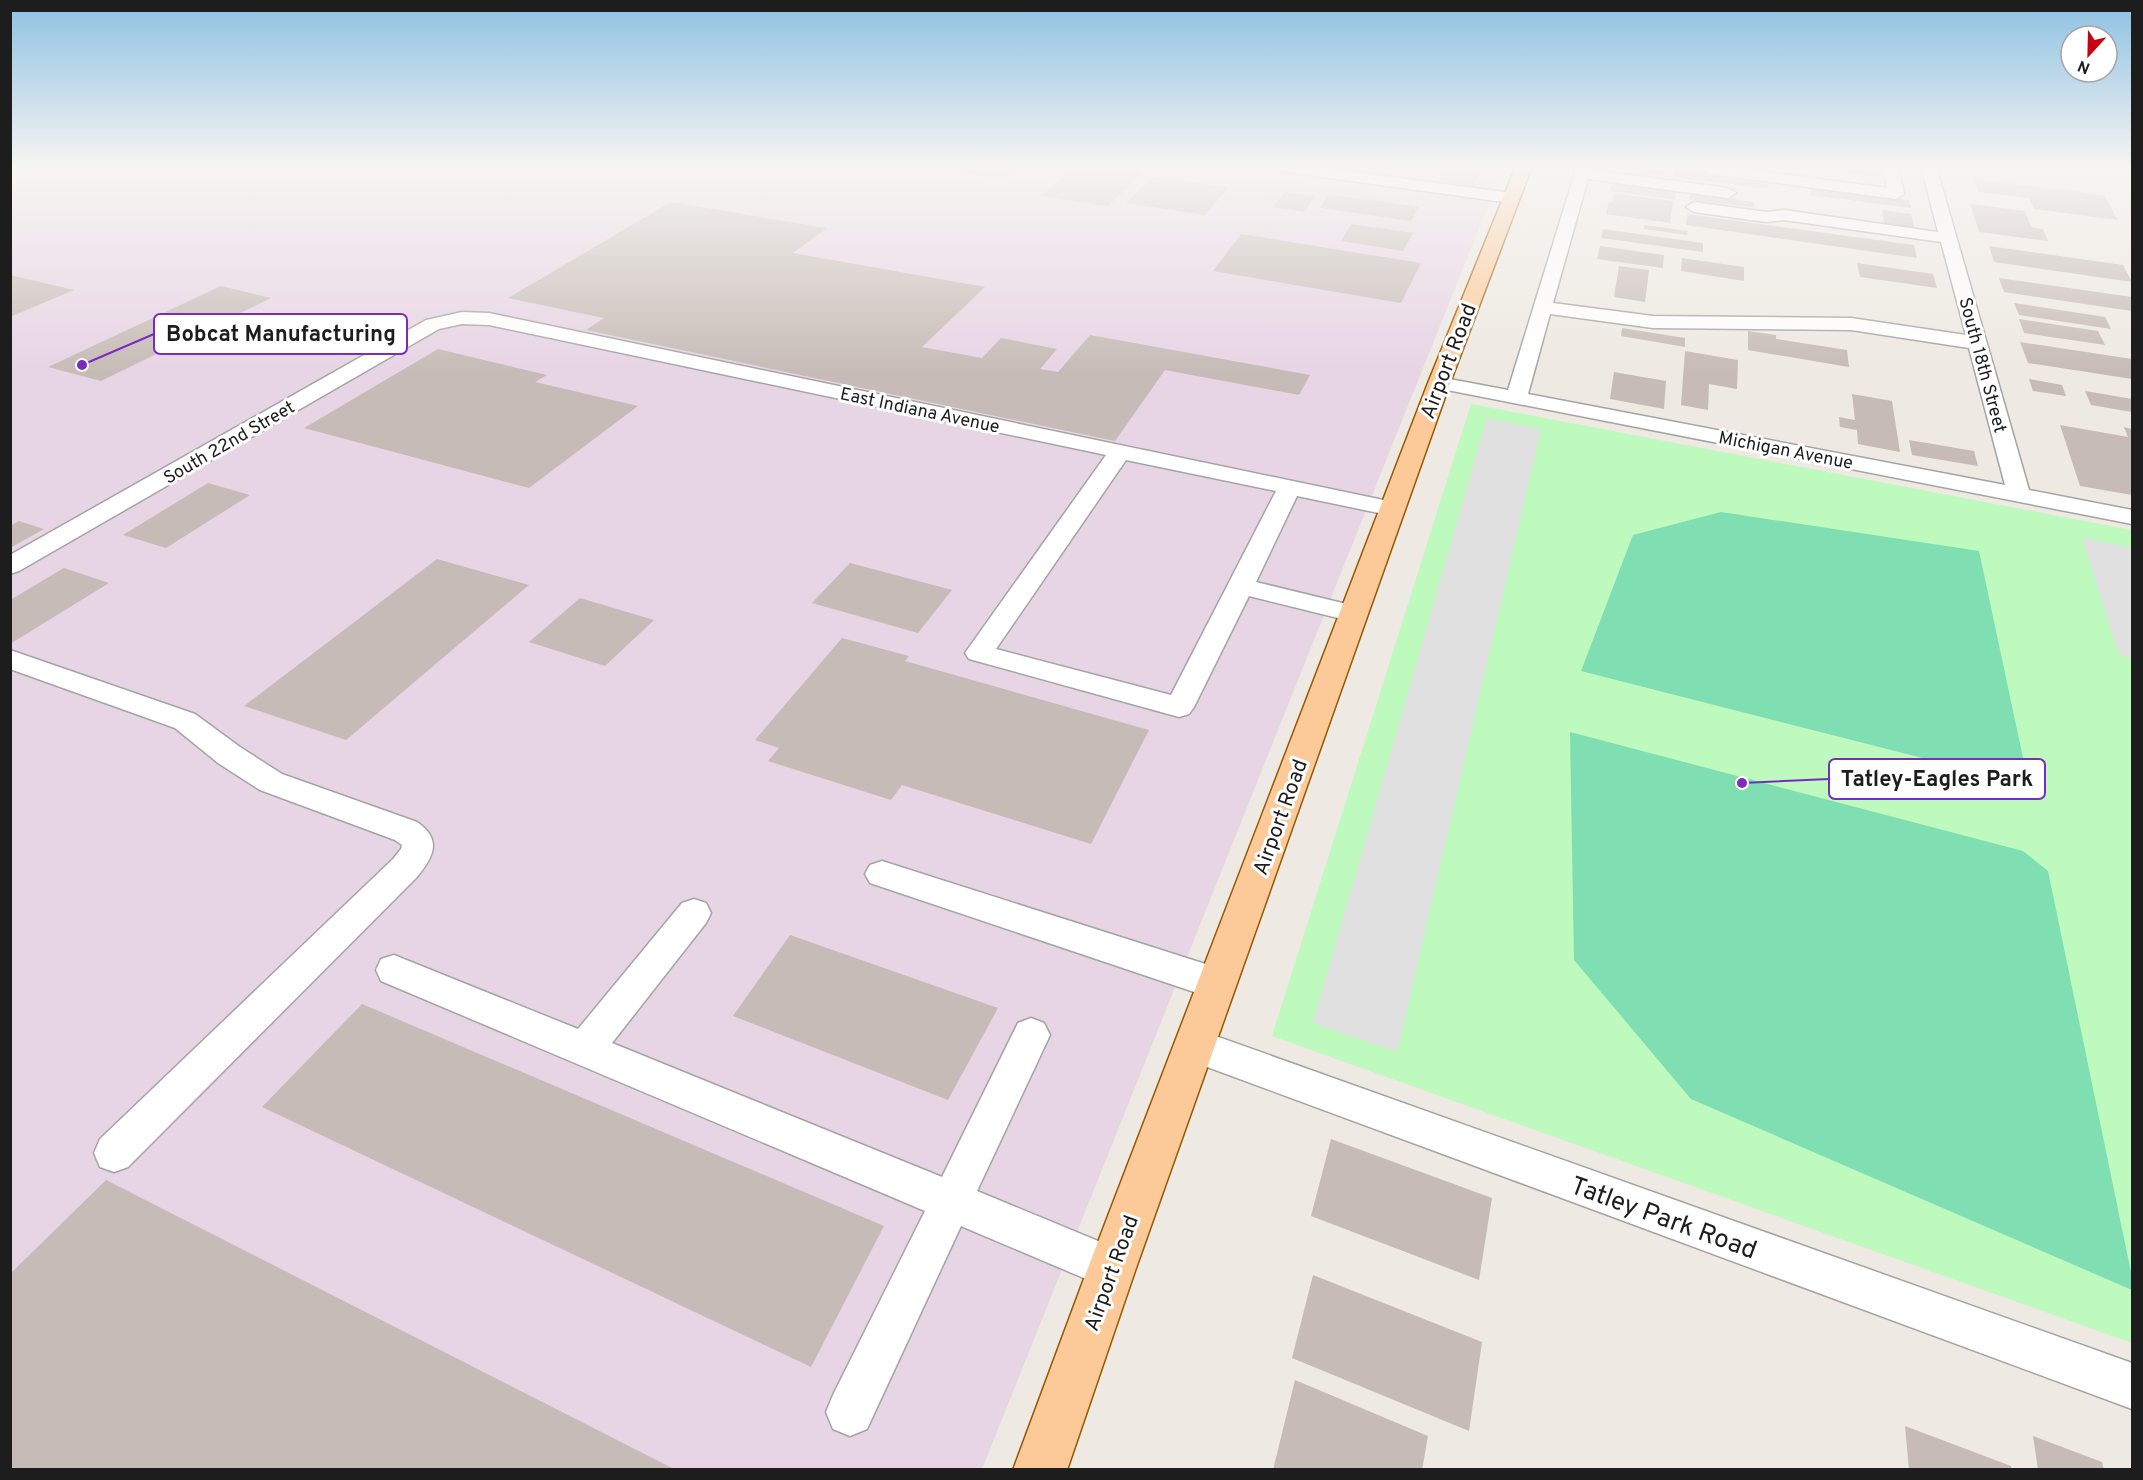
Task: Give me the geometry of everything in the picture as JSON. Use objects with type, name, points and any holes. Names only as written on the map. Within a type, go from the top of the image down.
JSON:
[{"type":"main road","name":"Airport Road","points":[[1040,1470],[1112,1268],[1439,384],[1497,235]]},
{"type":"street","points":[[1516,398],[1564,235]]},
{"type":"street","points":[[1926,235],[1948,238]]},
{"type":"street","name":"South 18th Street","points":[[1947,235],[2019,495]]},
{"type":"street","points":[[1544,307],[1653,322],[1851,324],[1977,343]]},
{"type":"street","name":"East Indiana Avenue","points":[[447,320],[477,317],[489,319],[1393,509]]},
{"type":"street","name":"South 22nd Street","points":[[10,566],[417,334],[447,320]]},
{"type":"street","name":"Michigan Avenue","points":[[1439,384],[2133,517]]},
{"type":"street","points":[[1120,452],[979,653],[1179,707],[1289,488]]},
{"type":"street","points":[[1241,586],[1354,614]]},
{"type":"street","points":[[10,659],[185,721],[229,755],[271,782],[405,831],[416,837],[418,846],[415,856],[405,868],[114,1153]]},
{"type":"street","points":[[882,874],[1218,984]]},
{"type":"street","points":[[585,1048],[694,913]]},
{"type":"street","points":[[394,970],[1112,1268]]},
{"type":"street","points":[[850,1412],[1031,1035]]},
{"type":"street","name":"Tatley Park Road","points":[[1196,1046],[2133,1386]]},
{"type":"shaded area","points":[[10,235],[1476,235],[982,1469],[11,1469]]},
{"type":"shaded area","points":[[1487,418],[1541,429],[1397,1052],[1313,1023]]},
{"type":"shaded area","points":[[2082,538],[2132,548],[2132,658],[2119,655]]},
{"type":"green space","points":[[1471,404],[2132,530],[2132,1343],[1272,1036]]},
{"type":"green space","points":[[1721,512],[1979,551],[2026,772],[2005,779],[1581,671],[1633,535]]},
{"type":"green space","points":[[1570,732],[2023,851],[2048,871],[2132,1277],[2132,1290],[1691,1099],[1574,960]]},
{"type":"building","points":[[615,235],[817,235],[793,253],[985,287],[922,347],[982,358],[1001,338],[1057,349],[1040,369],[1058,372],[1090,335],[1310,375],[1299,395],[1165,370],[1115,441],[586,330],[604,318],[508,298]]},
{"type":"building","points":[[1240,235],[1421,263],[1401,303],[1213,271]]},
{"type":"building","points":[[1344,235],[1412,235],[1403,251],[1341,241]]},
{"type":"building","points":[[1602,235],[1646,235],[1703,243],[1703,252],[1601,238]]},
{"type":"building","points":[[1756,235],[1841,235],[1914,245],[1917,258]]},
{"type":"building","points":[[2003,235],[2046,235],[2048,241]]},
{"type":"building","points":[[1600,246],[1664,255],[1663,268],[1597,259]]},
{"type":"building","points":[[1989,246],[2123,265],[2132,282],[1994,262]]},
{"type":"building","points":[[1682,258],[1744,267],[1744,281],[1681,271]]},
{"type":"building","points":[[1857,263],[1933,274],[1937,288],[1860,277]]},
{"type":"building","points":[[1619,266],[1649,270],[1645,302],[1614,297]]},
{"type":"building","points":[[10,275],[74,290],[10,317]]},
{"type":"building","points":[[1999,278],[2132,297],[2132,311],[2004,292]]},
{"type":"building","points":[[221,286],[271,298],[101,381],[48,367]]},
{"type":"building","points":[[2014,303],[2105,317],[2111,329],[2019,315]]},
{"type":"building","points":[[2019,319],[2098,331],[2105,345],[2024,333]]},
{"type":"building","points":[[1622,328],[1685,338],[1685,347],[1621,336]]},
{"type":"building","points":[[1748,331],[1776,335],[1776,339],[1847,350],[1849,367],[1748,350]]},
{"type":"building","points":[[2020,342],[2132,359],[2132,379],[2028,363]]},
{"type":"building","points":[[438,349],[547,375],[535,382],[638,406],[529,488],[304,428]]},
{"type":"building","points":[[1685,351],[1738,360],[1737,389],[1709,384],[1708,410],[1681,405]]},
{"type":"building","points":[[1614,372],[1666,381],[1664,409],[1610,399]]},
{"type":"building","points":[[2029,379],[2062,385],[2066,396],[2033,391]]},
{"type":"building","points":[[2085,391],[2132,399],[2132,412],[2091,405]]},
{"type":"building","points":[[1852,394],[1892,401],[1900,452],[1858,444],[1857,430],[1840,427],[1839,417],[1855,420]]},
{"type":"building","points":[[2060,425],[2128,437],[2124,427],[2132,429],[2132,495],[2080,486]]},
{"type":"building","points":[[1909,440],[1974,451],[1978,466],[1912,455]]},
{"type":"building","points":[[208,483],[250,495],[166,548],[123,535]]},
{"type":"building","points":[[19,521],[44,529],[10,548],[10,526]]},
{"type":"building","points":[[437,559],[529,585],[346,740],[244,706]]},
{"type":"building","points":[[850,563],[952,590],[918,633],[812,603]]},
{"type":"building","points":[[64,568],[109,583],[10,644],[10,600]]},
{"type":"building","points":[[580,598],[654,620],[605,666],[529,642]]},
{"type":"building","points":[[842,638],[909,656],[905,661],[1149,730],[1091,844],[902,785],[891,800],[768,761],[779,748],[755,740]]},
{"type":"building","points":[[790,935],[998,1008],[948,1100],[733,1016]]},
{"type":"building","points":[[362,1004],[884,1226],[811,1367],[262,1107]]},
{"type":"building","points":[[1331,1139],[1492,1198],[1479,1280],[1311,1216]]},
{"type":"building","points":[[106,1180],[676,1470],[10,1470],[10,1274]]},
{"type":"building","points":[[1313,1275],[1482,1342],[1469,1431],[1292,1358]]},
{"type":"building","points":[[1295,1380],[1428,1436],[1422,1470],[1273,1470]]},
{"type":"building","points":[[1905,1426],[2011,1466],[2012,1470],[1909,1470]]},
{"type":"building","points":[[2033,1436],[2102,1462],[2104,1470],[2038,1470]]},
{"type":"place","name":"Bobcat Manufacturing","points":[[82,365]]},
{"type":"place","name":"Tatley-Eagles Park","points":[[1742,783]]}]
